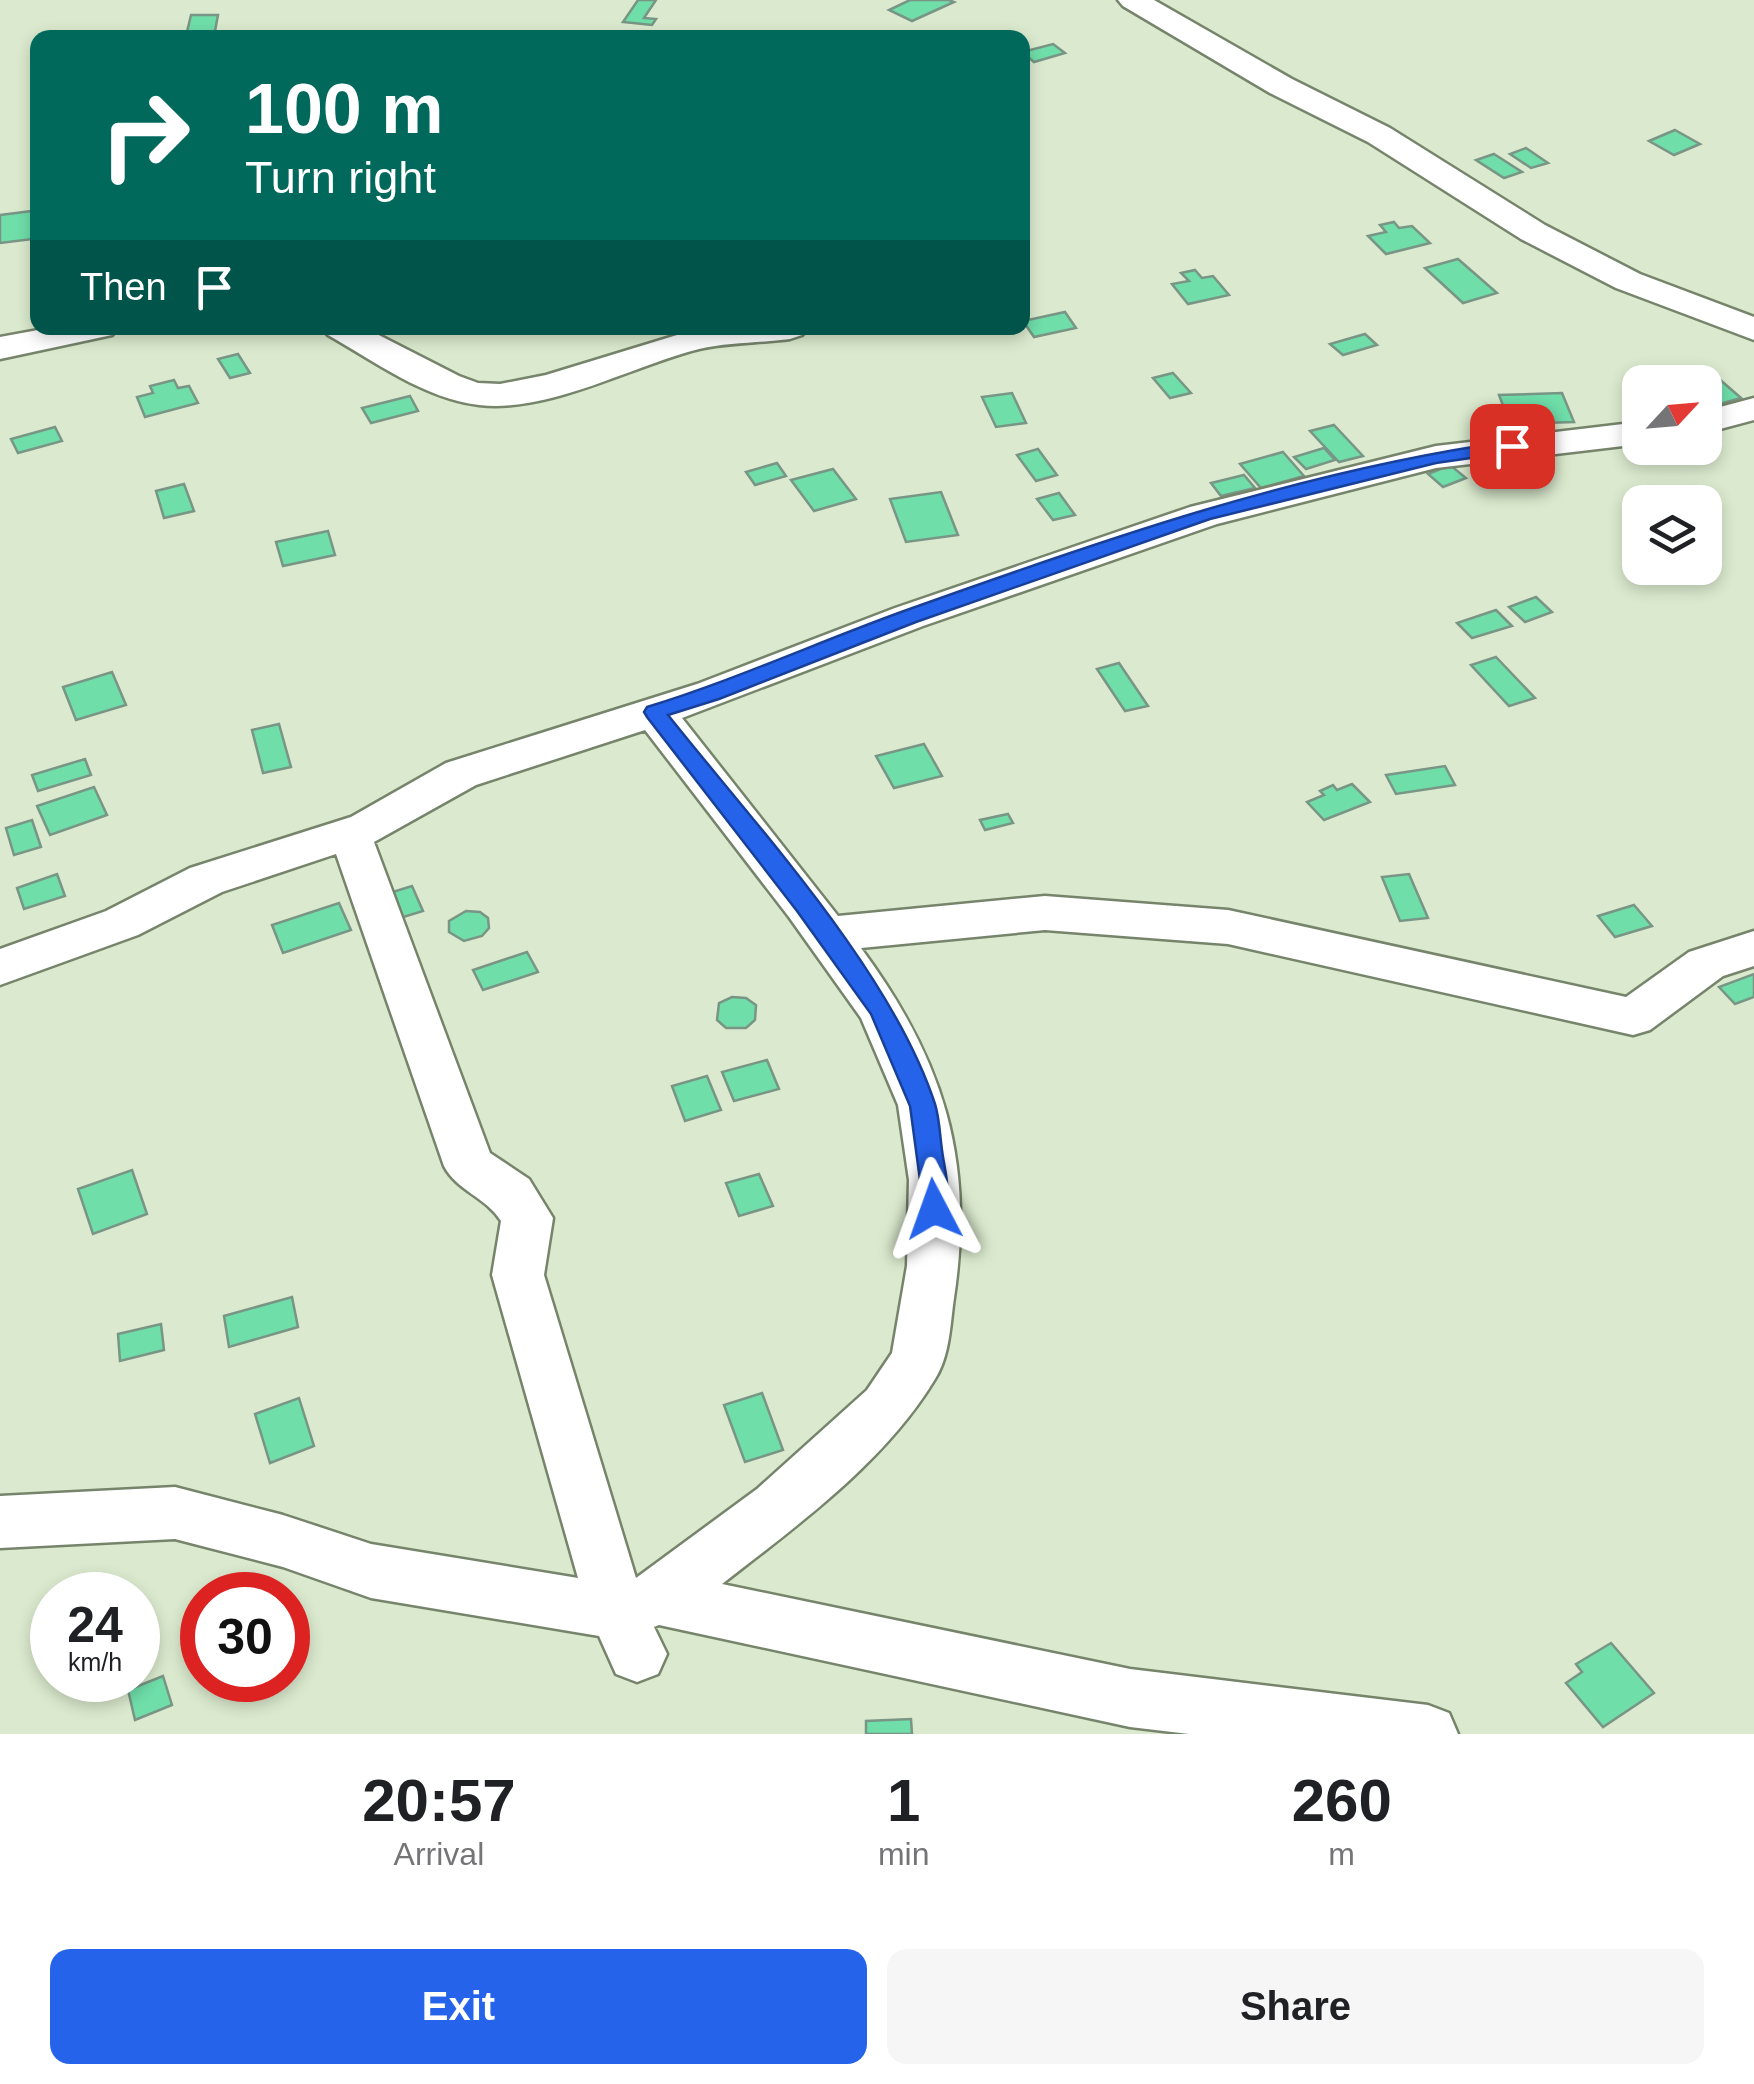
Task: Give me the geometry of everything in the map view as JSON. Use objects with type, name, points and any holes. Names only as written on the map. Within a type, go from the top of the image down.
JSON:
[{"type":"street","points":[[1133,0],[1282,86],[1379,134],[1533,232],[1628,280],[1754,328]]},
{"type":"street","points":[[0,348],[65,335]]},
{"type":"street","points":[[354,335],[476,394],[502,395],[534,389],[634,354],[711,335]]},
{"type":"street","points":[[1722,417],[1754,409]]},
{"type":"street","points":[[0,967],[122,923],[206,880],[366,828],[461,774],[712,694],[909,617],[1204,515],[1436,457],[1622,435]]},
{"type":"street","points":[[638,1622],[886,1408],[918,1360],[933,1266],[934,1180],[923,1106],[881,1010],[654,712]]},
{"type":"street","points":[[356,849],[469,1166],[511,1194],[527,1218],[518,1275],[638,1622]]},
{"type":"street","points":[[826,934],[1045,912],[1228,927],[1633,1017],[1706,964],[1754,948]]},
{"type":"street","points":[[0,1522],[175,1513],[282,1541],[371,1571],[638,1622],[1130,1698],[1428,1734]]},
{"type":"building","points":[[638,0],[656,0],[644,18],[656,19],[652,25],[623,22]]},
{"type":"building","points":[[910,0],[954,2],[912,21],[889,10]]},
{"type":"building","points":[[191,15],[218,15],[215,30],[187,30]]},
{"type":"building","points":[[1053,44],[1065,53],[1034,62],[1030,50]]},
{"type":"building","points":[[1675,130],[1700,144],[1674,155],[1649,141]]},
{"type":"building","points":[[1526,148],[1548,163],[1531,168],[1510,154]]},
{"type":"building","points":[[1494,154],[1522,172],[1504,178],[1476,160]]},
{"type":"building","points":[[30,211],[30,239],[0,243],[0,215]]},
{"type":"building","points":[[1394,222],[1399,228],[1412,226],[1430,243],[1386,254],[1368,236],[1386,232],[1380,225]]},
{"type":"building","points":[[1458,259],[1497,293],[1463,303],[1425,268]]},
{"type":"building","points":[[1195,270],[1202,278],[1213,276],[1229,295],[1188,304],[1172,284],[1189,281],[1181,273]]},
{"type":"building","points":[[1065,312],[1076,328],[1034,337],[1030,320]]},
{"type":"building","points":[[1365,334],[1377,345],[1343,355],[1330,344]]},
{"type":"building","points":[[238,354],[250,373],[230,378],[218,359]]},
{"type":"building","points":[[1173,373],[1191,393],[1170,398],[1153,378]]},
{"type":"building","points":[[174,380],[178,388],[189,386],[198,403],[145,417],[137,397],[153,393],[150,386]]},
{"type":"building","points":[[1722,381],[1741,398],[1722,403]]},
{"type":"building","points":[[1012,393],[1026,423],[996,427],[982,397]]},
{"type":"building","points":[[1562,393],[1574,422],[1510,424],[1499,395]]},
{"type":"building","points":[[410,396],[418,411],[371,423],[362,408]]},
{"type":"building","points":[[1334,425],[1363,456],[1339,462],[1310,431]]},
{"type":"building","points":[[55,427],[62,441],[18,453],[11,439]]},
{"type":"building","points":[[1324,448],[1335,460],[1306,469],[1294,457]]},
{"type":"building","points":[[1038,449],[1057,475],[1036,481],[1017,455]]},
{"type":"building","points":[[1283,452],[1304,476],[1261,488],[1240,464]]},
{"type":"building","points":[[777,463],[786,476],[755,485],[746,472]]},
{"type":"building","points":[[1450,465],[1466,478],[1443,487],[1428,474]]},
{"type":"building","points":[[833,469],[856,499],[814,511],[791,480]]},
{"type":"building","points":[[1244,475],[1255,488],[1221,496],[1211,483]]},
{"type":"building","points":[[184,484],[194,511],[164,518],[156,491]]},
{"type":"building","points":[[941,492],[958,535],[906,542],[890,499]]},
{"type":"building","points":[[1059,493],[1075,515],[1053,520],[1037,499]]},
{"type":"building","points":[[328,531],[335,555],[283,566],[276,542]]},
{"type":"building","points":[[1536,597],[1552,612],[1525,622],[1509,607]]},
{"type":"building","points":[[1496,610],[1512,626],[1472,638],[1457,623]]},
{"type":"building","points":[[1496,657],[1535,698],[1509,706],[1471,665]]},
{"type":"building","points":[[1119,663],[1148,706],[1125,711],[1097,669]]},
{"type":"building","points":[[112,672],[126,705],[76,720],[63,687]]},
{"type":"building","points":[[279,724],[291,767],[263,773],[252,730]]},
{"type":"building","points":[[924,744],[942,776],[894,788],[876,756]]},
{"type":"building","points":[[85,759],[91,775],[38,791],[32,775]]},
{"type":"building","points":[[1445,766],[1455,785],[1396,794],[1386,775]]},
{"type":"building","points":[[1352,784],[1370,802],[1324,820],[1307,802],[1324,795],[1320,791],[1333,785],[1337,790]]},
{"type":"building","points":[[94,787],[107,815],[50,835],[37,806]]},
{"type":"building","points":[[1008,814],[1013,823],[985,830],[980,820]]},
{"type":"building","points":[[32,820],[41,847],[14,855],[6,828]]},
{"type":"building","points":[[57,874],[65,896],[24,909],[17,888]]},
{"type":"building","points":[[1409,874],[1428,918],[1400,921],[1382,877]]},
{"type":"building","points":[[412,886],[423,911],[397,919],[386,894]]},
{"type":"building","points":[[339,903],[351,930],[283,953],[272,925]]},
{"type":"building","points":[[1634,905],[1652,926],[1615,937],[1598,916]]},
{"type":"building","points":[[466,911],[480,912],[488,918],[489,928],[482,936],[464,941],[449,932],[449,921]]},
{"type":"building","points":[[527,952],[538,972],[483,990],[473,970]]},
{"type":"building","points":[[1754,974],[1754,997],[1735,1004],[1719,987]]},
{"type":"building","points":[[732,997],[746,998],[756,1005],[755,1020],[746,1028],[726,1028],[717,1020],[719,1003]]},
{"type":"building","points":[[767,1060],[779,1089],[734,1101],[722,1072]]},
{"type":"building","points":[[707,1076],[721,1110],[685,1121],[672,1086]]},
{"type":"building","points":[[132,1170],[147,1214],[93,1234],[78,1189]]},
{"type":"building","points":[[759,1174],[773,1206],[739,1216],[726,1183]]},
{"type":"building","points":[[292,1297],[298,1327],[229,1347],[224,1316]]},
{"type":"building","points":[[161,1324],[164,1350],[120,1361],[118,1334]]},
{"type":"building","points":[[762,1393],[783,1450],[745,1462],[724,1405]]},
{"type":"building","points":[[299,1398],[314,1446],[270,1463],[255,1414]]},
{"type":"building","points":[[1611,1643],[1654,1693],[1603,1727],[1566,1683],[1582,1672],[1576,1664]]},
{"type":"building","points":[[163,1676],[172,1705],[135,1720],[131,1702],[160,1702]]},
{"type":"building","points":[[911,1719],[912,1734],[866,1734],[866,1721]]},
{"type":"route","points":[[934,1209],[934,1180],[923,1106],[881,1010],[806,905],[654,712],[712,694],[909,617],[1204,515],[1436,457],[1512,446]]}]
